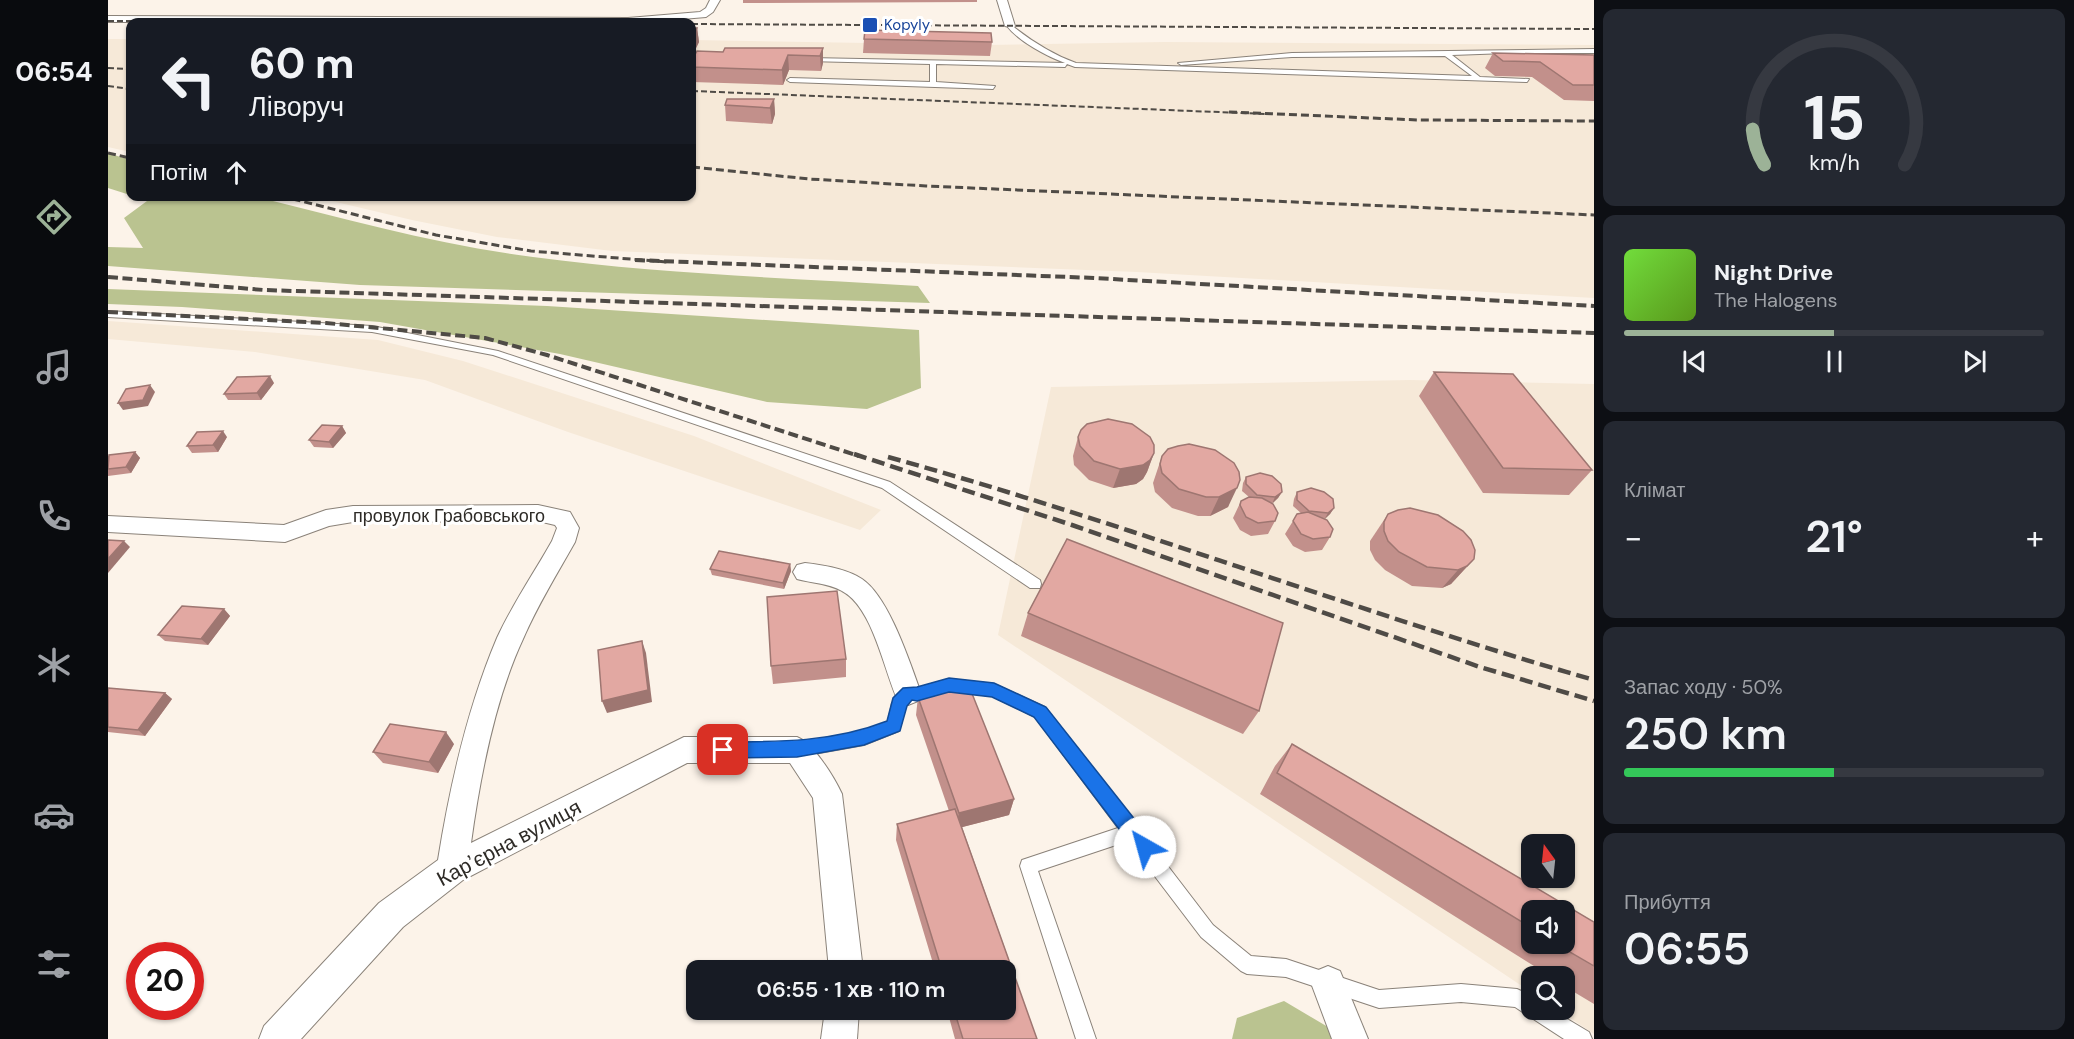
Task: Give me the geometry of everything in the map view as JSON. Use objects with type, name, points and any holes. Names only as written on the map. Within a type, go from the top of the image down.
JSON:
[{"type":"street","points":[[665,18],[703,15],[710,10],[715,0]]},
{"type":"street","points":[[1002,0],[1010,26]]},
{"type":"street","points":[[108,19],[126,19]]},
{"type":"street","name":"провулок Грабовського","points":[[108,524],[285,534],[326,518],[353,514],[538,513],[562,518],[567,528],[563,542],[510,638],[490,694],[464,787],[452,869]]},
{"type":"street","points":[[806,572],[854,586],[866,596],[908,693]]},
{"type":"street","name":"Карʼєрна вулиця","points":[[277,1039],[391,915],[452,869],[684,750],[797,750]]},
{"type":"street","points":[[797,750],[826,794],[845,960]]},
{"type":"street","points":[[1328,983],[1350,1039]]},
{"type":"street","points":[[839,1039],[841,1020]]},
{"type":"lane","points":[[1010,26],[1014,32],[1054,57],[1075,65]]},
{"type":"lane","points":[[1138,68],[1227,58],[1292,54],[1594,51]]},
{"type":"lane","points":[[1446,54],[1478,78]]},
{"type":"lane","points":[[799,59],[1075,65],[1527,80]]},
{"type":"lane","points":[[830,81],[835,60]]},
{"type":"lane","points":[[933,62],[933,84]]},
{"type":"lane","points":[[790,80],[993,87]]},
{"type":"lane","points":[[108,314],[372,329],[495,353],[886,485],[1035,584]]},
{"type":"lane","points":[[797,750],[864,738],[894,726],[899,703],[908,693],[917,694],[949,685],[994,690],[1040,712],[1207,931],[1247,964],[1286,968],[1379,999],[1461,993],[1517,998],[1521,1000]]},
{"type":"lane","points":[[1086,1039],[1028,866],[1133,831]]},
{"type":"lane","points":[[1552,1020],[1582,1039]]},
{"type":"shaded area","points":[[108,39],[126,39],[126,151],[108,147]]},
{"type":"shaded area","points":[[696,40],[987,45],[1165,42],[1594,45],[1594,298],[1137,272],[612,251],[497,237],[332,201],[696,201]]},
{"type":"shaded area","points":[[108,321],[378,340],[463,361],[694,436],[881,510],[860,530],[568,432],[425,380],[255,352],[108,339]]},
{"type":"shaded area","points":[[1410,380],[1594,384],[1594,1034],[1573,1020],[1575,1020],[1575,966],[1521,966],[1521,985],[998,635],[1051,387]]},
{"type":"green space","points":[[108,153],[126,159],[126,194],[108,188]]},
{"type":"green space","points":[[147,201],[273,201],[392,231],[498,252],[676,272],[918,286],[930,303],[360,285],[108,266],[108,247],[143,248],[124,218]]},
{"type":"green space","points":[[108,289],[547,306],[919,330],[921,388],[867,409],[767,402],[560,354],[380,322],[182,307],[108,304]]},
{"type":"green space","points":[[1284,1001],[1333,1030],[1335,1039],[1232,1039],[1237,1018]]},
{"type":"building","points":[[865,30],[991,33],[992,42],[864,39]]},
{"type":"building","points":[[725,48],[823,48],[820,56],[788,55],[782,70],[696,67],[697,51],[723,52]]},
{"type":"building","points":[[1493,53],[1594,55],[1594,85],[1573,85],[1540,62],[1503,61]]},
{"type":"building","points":[[727,99],[774,99],[770,108],[725,105]]},
{"type":"building","points":[[1434,372],[1513,374],[1592,470],[1503,468]]},
{"type":"building","points":[[270,376],[257,393],[224,394],[237,377]]},
{"type":"building","points":[[150,385],[143,400],[118,403],[126,389]]},
{"type":"building","points":[[1108,419],[1132,424],[1150,437],[1154,445],[1154,453],[1150,460],[1143,465],[1120,469],[1094,461],[1080,446],[1078,437],[1087,424]]},
{"type":"building","points":[[322,425],[342,426],[329,442],[309,440]]},
{"type":"building","points":[[223,431],[213,445],[187,446],[197,432]]},
{"type":"building","points":[[1189,444],[1215,450],[1234,463],[1240,480],[1237,488],[1219,497],[1206,497],[1179,489],[1162,473],[1160,464],[1162,456],[1168,449]]},
{"type":"building","points":[[135,452],[126,467],[108,469],[109,455]]},
{"type":"building","points":[[1260,473],[1272,476],[1281,484],[1282,492],[1275,497],[1257,495],[1246,484],[1246,477]]},
{"type":"building","points":[[1311,488],[1324,492],[1333,499],[1334,508],[1328,513],[1309,511],[1297,500],[1297,492]]},
{"type":"building","points":[[1249,497],[1262,498],[1273,504],[1278,513],[1275,521],[1258,523],[1246,517],[1240,505],[1241,501]]},
{"type":"building","points":[[1410,508],[1438,515],[1463,531],[1471,540],[1475,550],[1474,559],[1467,566],[1458,570],[1427,567],[1399,552],[1388,541],[1384,531],[1384,522],[1388,514]]},
{"type":"building","points":[[1308,512],[1327,520],[1333,529],[1330,537],[1313,539],[1301,534],[1293,521],[1297,514]]},
{"type":"building","points":[[1067,539],[1283,623],[1259,711],[1028,613]]},
{"type":"building","points":[[108,540],[124,541],[108,559]]},
{"type":"building","points":[[719,551],[790,564],[783,583],[710,569]]},
{"type":"building","points":[[837,591],[846,659],[771,666],[767,597]]},
{"type":"building","points":[[182,606],[224,609],[201,639],[158,635]]},
{"type":"building","points":[[642,641],[648,690],[602,701],[598,650]]},
{"type":"building","points":[[969,686],[1014,799],[959,813],[918,697]]},
{"type":"building","points":[[108,688],[165,693],[138,730],[108,727]]},
{"type":"building","points":[[390,724],[446,732],[429,762],[373,752]]},
{"type":"building","points":[[1292,744],[1521,879],[1521,888],[1536,888],[1557,900],[1521,900],[1521,921],[1277,773]]},
{"type":"building","points":[[955,809],[1009,960],[939,960],[897,824]]},
{"type":"building","points":[[1575,911],[1594,922],[1594,966],[1573,954]]},
{"type":"building","points":[[1016,980],[1037,1039],[963,1039],[957,1020],[1016,1020]]},
{"type":"railway","points":[[108,21],[126,21]]},
{"type":"railway","points":[[696,24],[1594,29]]},
{"type":"railway","points":[[108,68],[126,69]]},
{"type":"railway","points":[[108,86],[126,88]]},
{"type":"railway","points":[[696,91],[1267,114]]},
{"type":"railway","points":[[1229,112],[1419,120],[1594,121]]},
{"type":"railway","points":[[108,153],[126,157]]},
{"type":"railway","points":[[696,167],[809,179],[926,186],[1594,215]]},
{"type":"railway","points":[[301,201],[436,235],[531,251],[649,261]]},
{"type":"railway","points":[[635,260],[649,261]]},
{"type":"railway","points":[[649,261],[1094,278],[1594,306]]},
{"type":"railway","points":[[649,261],[667,262]]},
{"type":"railway","points":[[108,277],[264,290],[1594,333]]},
{"type":"railway","points":[[108,312],[326,323],[485,338],[547,355],[859,456]]},
{"type":"railway","points":[[854,454],[1072,525],[1480,667],[1594,701]]},
{"type":"railway","points":[[888,457],[1065,510],[1417,626],[1594,680]]},
{"type":"place","name":"Kopyly","points":[[870,25]]},
{"type":"route","points":[[723,750],[797,750],[864,738],[894,726],[899,703],[908,693],[917,694],[949,685],[994,690],[1040,712],[1145,847]]}]
